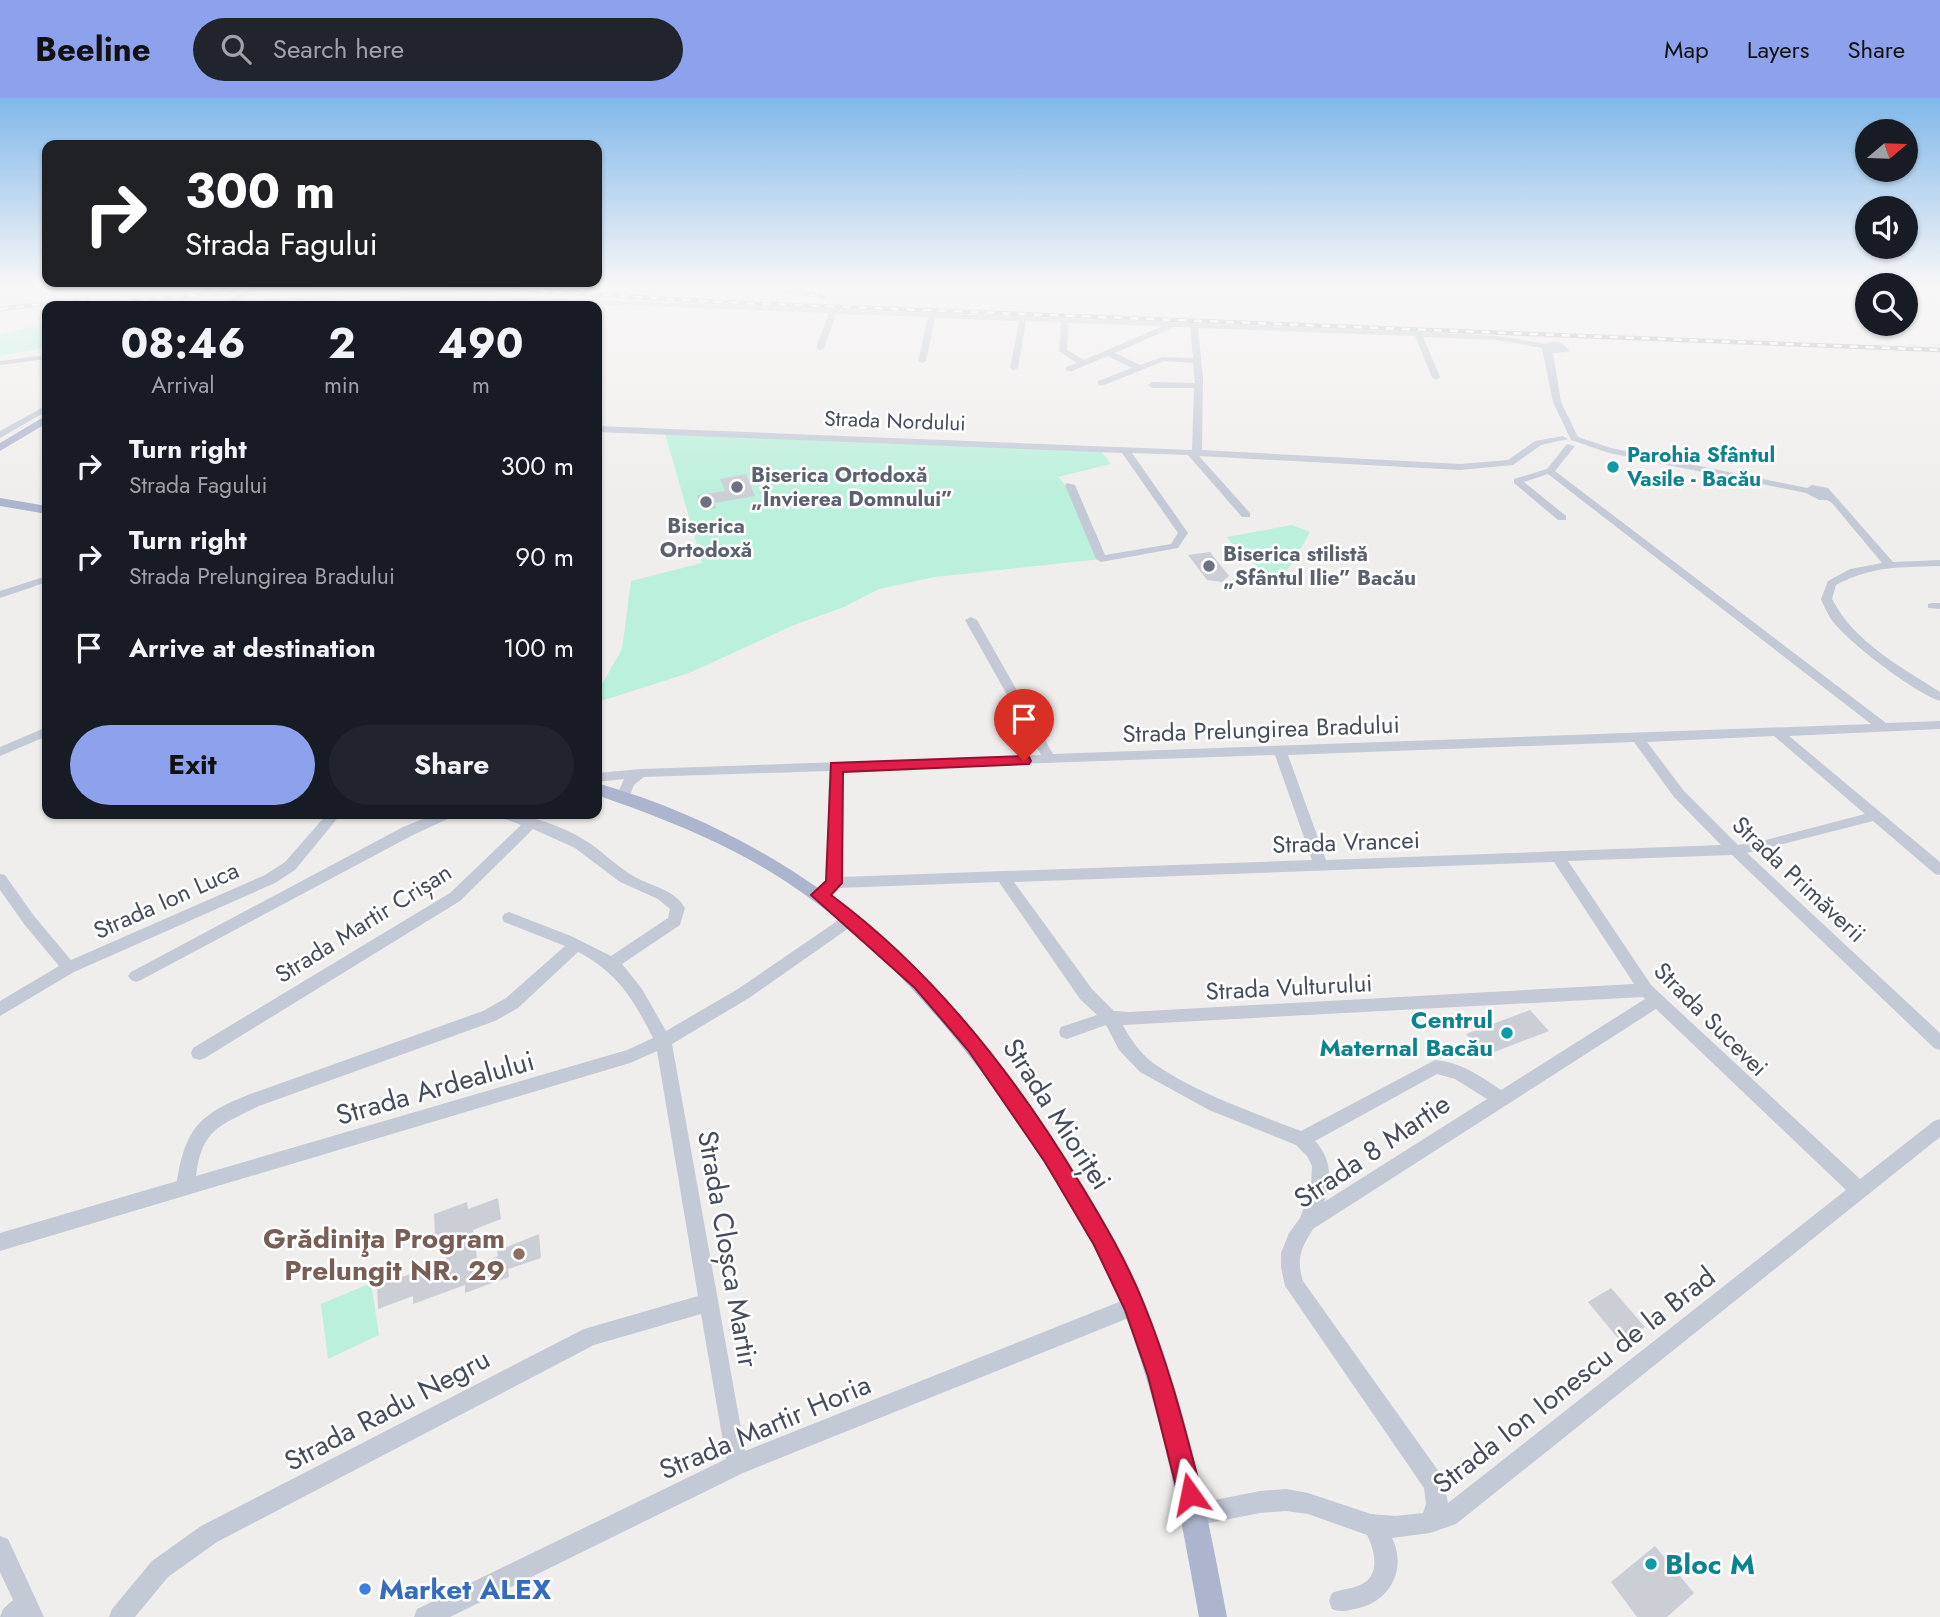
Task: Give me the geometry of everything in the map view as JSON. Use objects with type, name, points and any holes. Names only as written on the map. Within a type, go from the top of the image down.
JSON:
[{"type":"main road","points":[[0,447],[42,421]]},
{"type":"main road","points":[[2,503],[42,509]]},
{"type":"main road","name":"Strada Mioriței","points":[[602,791],[716,836],[826,889],[851,919],[921,983],[975,1044],[1052,1155],[1101,1238],[1134,1306],[1160,1376],[1182,1454],[1213,1617]]},
{"type":"street","points":[[922,361],[923,356]]},
{"type":"street","points":[[1014,368],[1016,356]]},
{"type":"street","points":[[1071,356],[1083,363]]},
{"type":"street","points":[[1069,369],[1101,356]]},
{"type":"street","points":[[1115,356],[1139,368]]},
{"type":"street","points":[[1197,356],[1199,386],[1194,453],[1246,515]]},
{"type":"street","points":[[1427,356],[1436,377]]},
{"type":"street","points":[[1550,356],[1558,402],[1570,442],[1550,471],[1517,481],[1562,518]]},
{"type":"street","points":[[0,363],[42,358]]},
{"type":"street","points":[[1101,383],[1163,359],[1197,361]]},
{"type":"street","points":[[1152,385],[1199,386]]},
{"type":"street","points":[[0,435],[42,411]]},
{"type":"street","name":"Strada Nordului","points":[[602,429],[1489,467],[1516,461],[1534,445],[1544,442],[1570,442],[1814,494]]},
{"type":"street","points":[[1070,485],[1101,559],[1174,546],[1183,533],[1125,450]]},
{"type":"street","points":[[1550,471],[1556,479],[1883,727]]},
{"type":"street","name":"Strada Nordului","points":[[1814,494],[1812,488],[1830,493],[1830,497],[1841,504],[1850,519]]},
{"type":"street","points":[[1814,494],[1850,519],[1891,566]]},
{"type":"street","points":[[1940,563],[1871,567],[1842,576],[1832,583],[1827,595],[1828,607],[1839,625],[1940,697]]},
{"type":"street","points":[[0,595],[42,581]]},
{"type":"street","points":[[971,620],[1051,760]]},
{"type":"street","name":"Strada Prelungirea Bradului","points":[[602,777],[1938,726]]},
{"type":"street","points":[[1776,731],[1940,870]]},
{"type":"street","points":[[0,752],[42,733]]},
{"type":"street","name":"Strada Primăverii","points":[[1637,738],[1679,794],[1940,1044]]},
{"type":"street","points":[[1280,751],[1321,866]]},
{"type":"street","points":[[826,889],[836,767]]},
{"type":"street","points":[[622,797],[628,783],[641,773]]},
{"type":"street","name":"Strada Vrancei","points":[[826,889],[1004,878],[1737,850],[1762,846],[1874,816]]},
{"type":"street","name":"Strada Ion Luca","points":[[0,1009],[69,968],[270,879],[290,866],[330,819]]},
{"type":"street","name":"Strada Ion Luca","points":[[135,976],[408,831],[436,819]]},
{"type":"street","points":[[518,819],[577,843],[606,866],[634,883],[674,901],[678,908],[675,921],[610,964]]},
{"type":"street","name":"Strada Martir Crișan","points":[[199,1053],[446,903],[476,879],[530,824]]},
{"type":"street","name":"Strada Sucevei","points":[[1558,857],[1651,996],[1860,1191]]},
{"type":"street","points":[[1004,878],[1086,994],[1110,1017],[1125,1045],[1146,1067],[1215,1105],[1302,1139],[1313,1150],[1321,1165],[1320,1188],[1307,1223]]},
{"type":"street","points":[[0,880],[69,968]]},
{"type":"street","points":[[509,918],[575,946],[618,969],[664,1043]]},
{"type":"street","name":"Strada Ardealului","points":[[1,1247],[185,1188],[587,1070],[664,1043],[851,919]]},
{"type":"street","points":[[185,1188],[194,1144],[201,1132],[219,1118],[253,1101],[489,1016],[512,1003],[575,946]]},
{"type":"street","name":"Strada Vulturului","points":[[1110,1017],[1129,1019],[1651,996]]},
{"type":"street","name":"Strada 8 Martie","points":[[1430,1522],[1437,1504],[1434,1484],[1295,1286],[1287,1261],[1293,1242],[1307,1223],[1502,1099],[1651,996]]},
{"type":"street","points":[[1067,1032],[1110,1017]]},
{"type":"street","name":"Strada Cloșca Martir","points":[[664,1043],[737,1465]]},
{"type":"street","points":[[1302,1139],[1435,1067],[1442,1067],[1463,1076],[1502,1099]]},
{"type":"street","name":"Strada Ion Ionescu de la Brad","points":[[1194,1515],[1257,1503],[1295,1500],[1388,1530],[1448,1516],[1940,1127]]},
{"type":"street","name":"Strada Radu Negru","points":[[120,1617],[160,1569],[209,1534],[561,1351],[617,1327],[709,1301]]},
{"type":"street","name":"Strada Martir Horia","points":[[425,1617],[737,1465],[1134,1306]]},
{"type":"street","points":[[1340,1601],[1369,1594],[1385,1575],[1386,1549],[1374,1526]]},
{"type":"street","points":[[0,1547],[23,1613]]},
{"type":"green space","points":[[665,433],[1101,451],[1111,464],[1058,477],[1066,486],[1101,559],[935,577],[879,589],[844,607],[794,625],[689,673],[602,701],[602,684],[622,649],[631,581],[702,563]]},
{"type":"green space","points":[[1292,525],[1310,532],[1294,561],[1277,583],[1267,579],[1239,544],[1233,545],[1227,537]]},
{"type":"green space","points":[[371,1283],[379,1335],[328,1359],[321,1304]]},
{"type":"building","name":"Biserica Ortodoxă „Învierea Domnului”","points":[[746,474],[755,496],[714,503],[716,508],[701,510],[697,495],[725,491],[720,479]]},
{"type":"building","name":"Biserica stilistă „Sfântul Ilie” Bacău","points":[[1210,552],[1229,576],[1222,582],[1207,580],[1188,555]]},
{"type":"building","name":"Centrul Maternal Bacău","points":[[1530,1010],[1549,1031],[1484,1056],[1466,1034]]},
{"type":"building","name":"Grădiniţa Program Prelungit NR. 29","points":[[498,1198],[501,1219],[473,1230],[478,1265],[498,1256],[497,1251],[539,1234],[541,1258],[508,1269],[509,1277],[465,1293],[465,1285],[413,1304],[413,1296],[378,1309],[377,1286],[421,1270],[422,1276],[447,1267],[444,1233],[435,1236],[434,1214],[467,1202],[468,1209]]},
{"type":"building","points":[[1611,1288],[1645,1327],[1621,1342],[1588,1302]]},
{"type":"building","name":"Bloc M","points":[[1655,1546],[1694,1593],[1667,1617],[1637,1617],[1611,1582]]},
{"type":"place","name":"Parohia Sfântul Vasile - Bacău","points":[[1613,467]]},
{"type":"place","name":"Biserica Ortodoxă „Învierea Domnului”","points":[[737,487]]},
{"type":"place","name":"Biserica Ortodoxă","points":[[706,502]]},
{"type":"place","name":"Biserica stilistă „Sfântul Ilie” Bacău","points":[[1209,566]]},
{"type":"place","name":"Centrul Maternal Bacău","points":[[1507,1033]]},
{"type":"place","name":"Grădiniţa Program Prelungit NR. 29","points":[[519,1254]]},
{"type":"place","name":"Bloc M","points":[[1651,1564]]},
{"type":"place","name":"Market ALEX","points":[[365,1589]]},
{"type":"route","points":[[1024,761],[836,767],[834,883],[819,895],[851,919],[921,983],[975,1044],[1052,1155],[1101,1238],[1134,1306],[1160,1376],[1182,1454],[1190,1494]]}]
